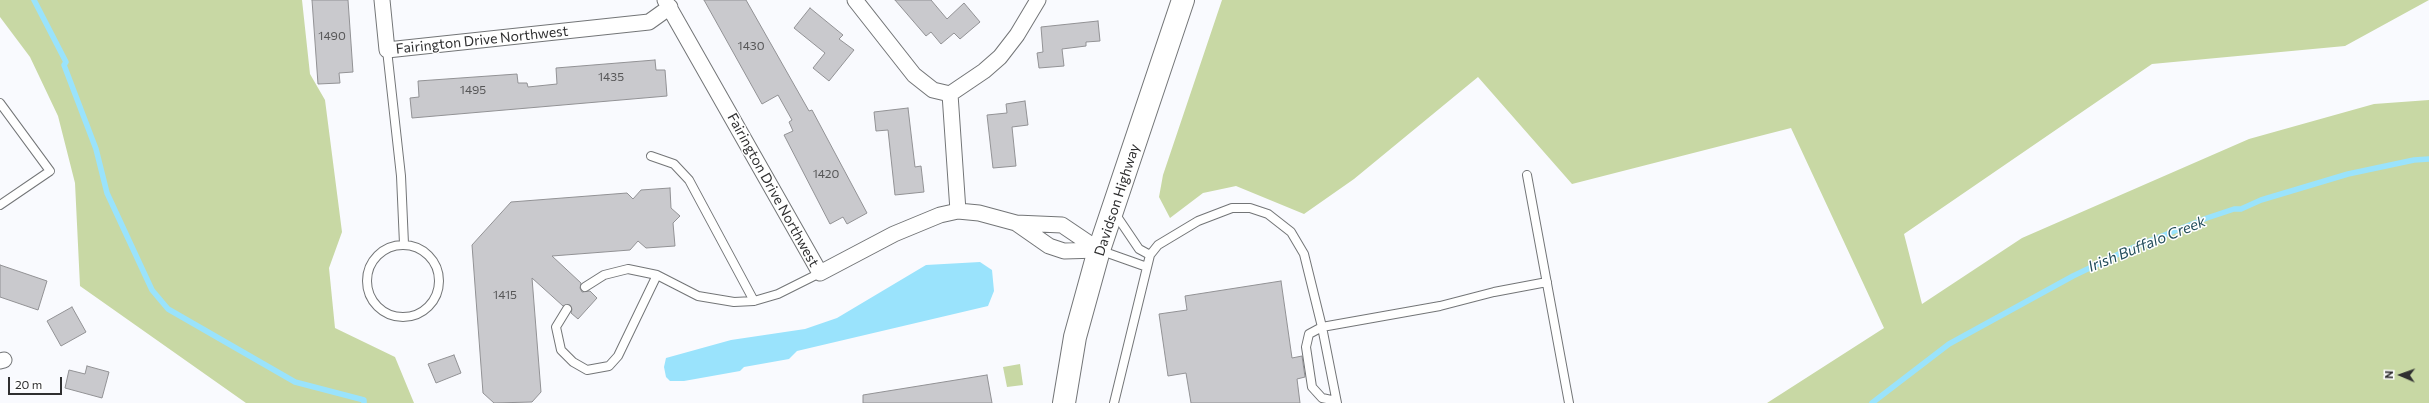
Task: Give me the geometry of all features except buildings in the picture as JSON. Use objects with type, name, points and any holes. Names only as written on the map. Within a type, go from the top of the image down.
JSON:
[{"type":"main road","name":"Davidson Highway","points":[[1064,403],[1075,337],[1100,250],[1183,0]]},
{"type":"street","name":"Fairington Drive Northwest","points":[[382,0],[387,50],[649,22],[667,3],[820,273],[894,234],[940,214],[958,211],[979,213],[1016,223],[1062,225],[1100,250]]},
{"type":"street","points":[[855,0],[914,75],[933,90],[950,94],[984,71],[1000,57],[1017,35],[1038,0]]},
{"type":"street","points":[[950,94],[958,211]]},
{"type":"street","name":"Fairington Drive Northwest","points":[[1016,223],[1049,246],[1064,251],[1100,250]]},
{"type":"lane","points":[[387,50],[401,176],[404,244]]},
{"type":"lane","points":[[0,103],[50,171],[0,205]]},
{"type":"lane","points":[[651,156],[674,164],[689,180],[754,301]]},
{"type":"lane","points":[[1527,175],[1569,403]]},
{"type":"lane","points":[[1114,403],[1150,255],[1158,245],[1198,221],[1232,208],[1250,208],[1268,214],[1291,232],[1304,254],[1322,327],[1337,402],[1322,398],[1312,387],[1306,347],[1309,334],[1322,327],[1440,306],[1547,282]]},
{"type":"lane","points":[[1113,210],[1139,249],[1150,255]]},
{"type":"lane","points":[[404,244],[425,251],[437,266],[440,285],[433,303],[418,316],[399,318],[381,311],[369,296],[366,277],[373,259],[388,247],[404,244]]},
{"type":"lane","points":[[1100,250],[1147,267]]},
{"type":"lane","points":[[585,287],[604,275],[628,269],[657,275],[698,296],[734,302],[754,301],[778,294],[820,273]]},
{"type":"lane","points":[[567,309],[556,327],[561,350],[573,362],[587,370],[609,366],[618,356],[657,275]]},
{"type":"green space","points":[[0,0],[302,0],[310,74],[325,100],[342,232],[329,268],[335,328],[395,357],[414,403],[246,403],[80,286],[75,183],[58,116],[30,57],[0,17]]},
{"type":"green space","points":[[1222,0],[2429,0],[2345,46],[2152,64],[1904,234],[1922,304],[2022,238],[2249,139],[2374,104],[2429,100],[2429,403],[1767,403],[1884,328],[1791,128],[1572,184],[1478,77],[1354,179],[1304,214],[1236,186],[1203,193],[1170,218],[1159,197],[1163,175]]},
{"type":"green space","points":[[1020,364],[1023,385],[1007,387],[1003,367]]},
{"type":"water","points":[[980,262],[992,270],[994,291],[988,306],[797,351],[789,359],[744,367],[740,371],[684,381],[670,381],[666,377],[664,367],[666,358],[731,340],[805,329],[837,318],[926,265]]},
{"type":"waterway","points":[[34,0],[66,62],[64,65],[96,149],[107,193],[152,290],[168,309],[295,382],[364,400],[364,403]]},
{"type":"waterway","name":"Irish Buffalo Creek","points":[[1872,403],[1949,344],[2073,276],[2127,250],[2207,218],[2234,209],[2241,209],[2261,200],[2348,174],[2414,160],[2429,159]]}]
